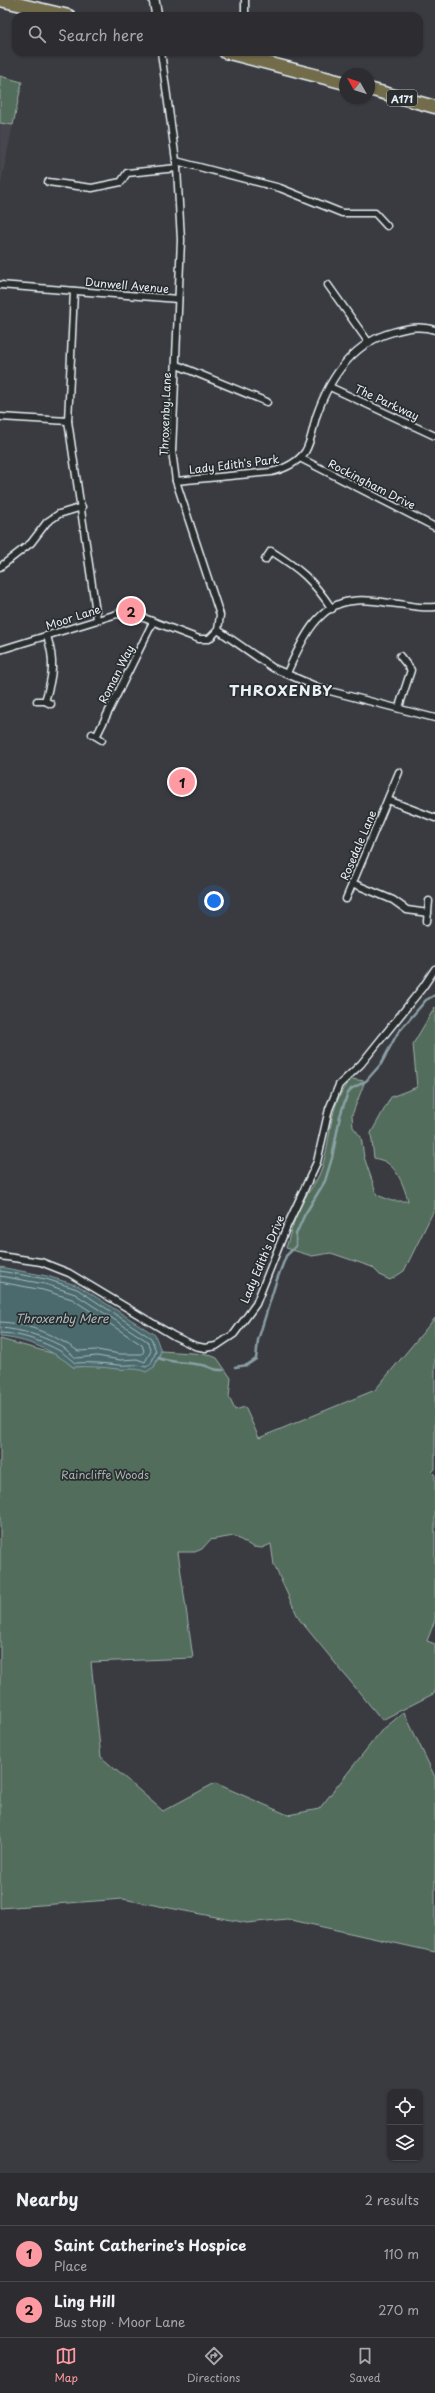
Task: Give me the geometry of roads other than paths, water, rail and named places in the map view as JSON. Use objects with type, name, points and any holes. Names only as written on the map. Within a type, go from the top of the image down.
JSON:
[{"type":"highway","points":[[0,0],[18,2],[54,12]]},
{"type":"highway","points":[[253,56],[339,81]]},
{"type":"highway","name":"A171","points":[[375,91],[435,107]]},
{"type":"street","points":[[154,0],[156,12]]},
{"type":"street","points":[[245,0],[245,12]]},
{"type":"street","name":"Throxenby Lane","points":[[162,56],[177,168],[181,240],[177,365],[172,451],[176,481],[220,615],[218,630]]},
{"type":"street","points":[[176,161],[280,188],[342,213],[375,213],[387,226]]},
{"type":"street","points":[[48,182],[92,188],[121,182],[127,173],[177,168]]},
{"type":"street","name":"Dunwell Avenue","points":[[0,285],[178,299]]},
{"type":"street","points":[[328,286],[369,343]]},
{"type":"street","points":[[74,291],[68,421],[82,507],[97,619]]},
{"type":"street","points":[[300,458],[308,444],[319,409],[335,376],[350,356],[369,343],[399,330],[413,327],[435,330]]},
{"type":"street","points":[[177,365],[267,402]]},
{"type":"street","name":"The Parkway","points":[[330,387],[435,436]]},
{"type":"street","points":[[0,417],[68,421]]},
{"type":"street","name":"Lady Edith's Park","points":[[176,481],[279,470],[300,458]]},
{"type":"street","name":"Rockingham Drive","points":[[300,458],[435,527]]},
{"type":"street","points":[[0,568],[31,543],[47,522],[59,514],[82,507]]},
{"type":"street","points":[[265,560],[271,551],[308,576],[332,609]]},
{"type":"street","points":[[287,673],[309,630],[319,618],[332,609],[351,600],[435,607]]},
{"type":"street","name":"Moor Lane","points":[[0,650],[97,619],[124,615],[153,622],[199,639],[209,639],[218,630]]},
{"type":"street","name":"Roman Way","points":[[102,740],[94,734],[153,622]]},
{"type":"street","points":[[218,630],[273,668],[322,689],[399,707],[435,718]]},
{"type":"street","points":[[38,701],[48,703],[53,655],[47,636]]},
{"type":"street","points":[[399,707],[411,670],[400,656]]},
{"type":"street","name":"Rosedale Lane","points":[[346,899],[399,772]]},
{"type":"street","name":"Rosedale Lane","points":[[388,800],[435,818]]},
{"type":"street","points":[[352,884],[393,900],[407,910],[428,913]]},
{"type":"street","points":[[427,921],[429,901]]},
{"type":"street","name":"Lady Edith's Drive","points":[[0,1256],[41,1262],[70,1273],[174,1336],[195,1346],[205,1348],[216,1346],[234,1334],[256,1304],[287,1226],[317,1162],[329,1110],[339,1085],[361,1064],[423,987],[435,969]]},
{"type":"water","name":"Throxenby Mere","points":[[0,1267],[47,1276],[79,1286],[155,1335],[161,1351],[154,1367],[146,1372],[135,1369],[73,1367],[57,1355],[39,1346],[20,1340],[0,1337]]},
{"type":"waterway","points":[[235,1367],[247,1365],[256,1359],[258,1340],[276,1282],[286,1256],[296,1246],[296,1234],[304,1216],[325,1181],[332,1158],[340,1116],[347,1095],[351,1089],[366,1081],[381,1064],[397,1034],[426,1000],[435,995]]},
{"type":"waterway","points":[[158,1358],[169,1361],[202,1365],[216,1370],[223,1370]]},
{"type":"place","name":"Ling Hill","points":[[131,611]]},
{"type":"place","name":"Saint Catherine's Hospice","points":[[182,782]]},
{"type":"district","name":"THROXENBY","points":[[281,689]]},
{"type":"park label","name":"Raincliffe Woods","points":[[105,1474]]}]
